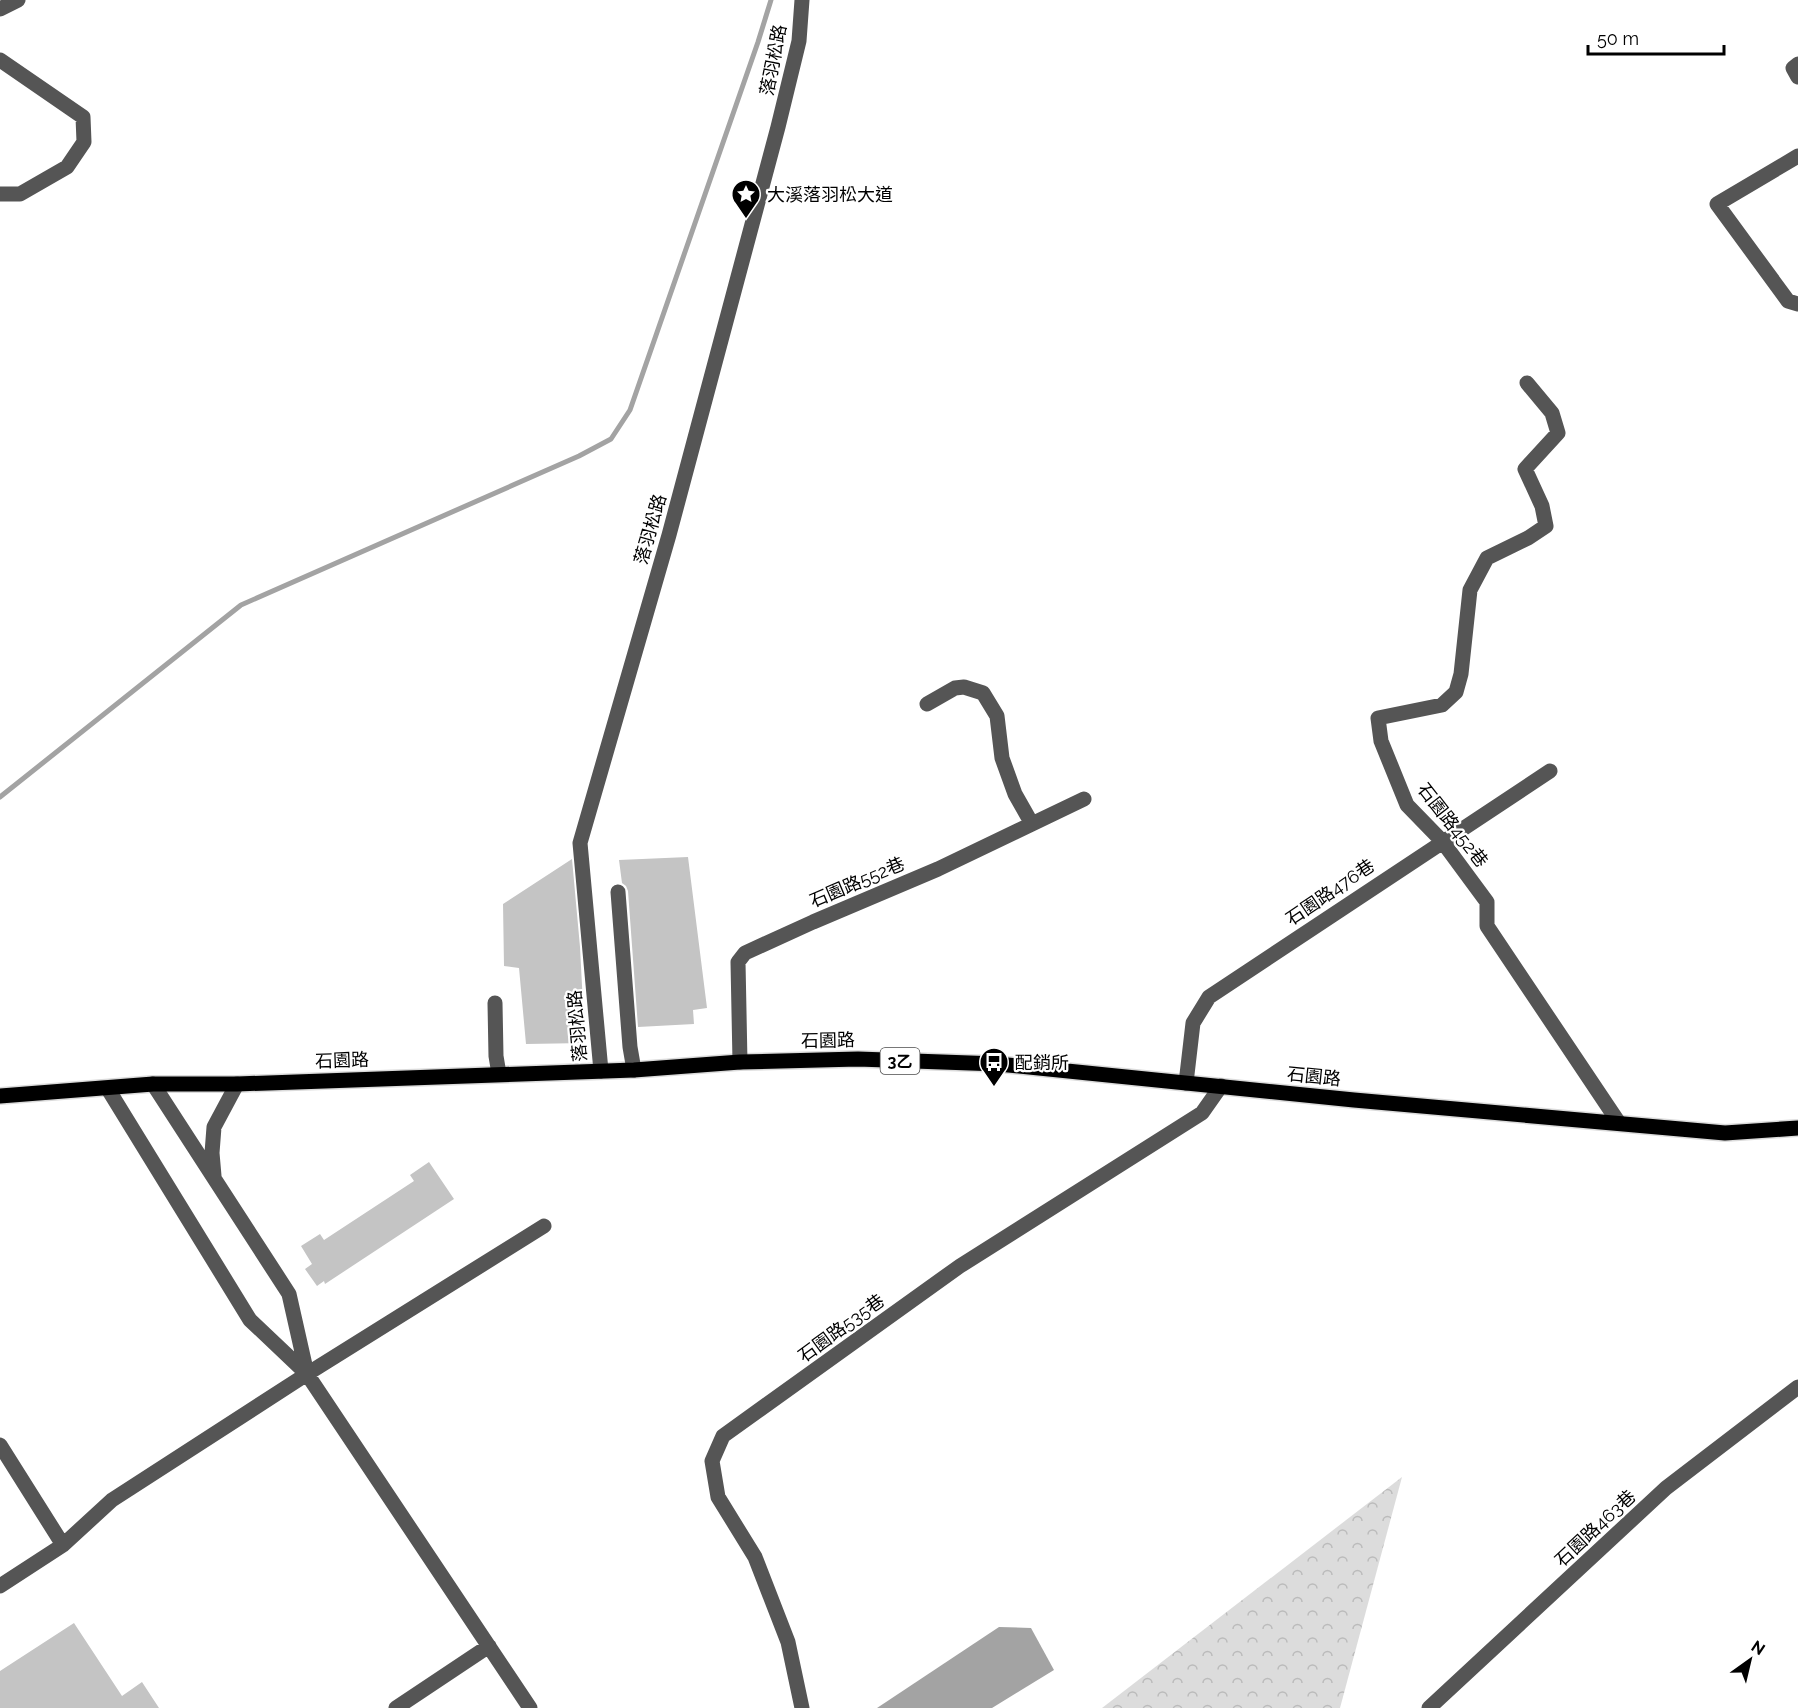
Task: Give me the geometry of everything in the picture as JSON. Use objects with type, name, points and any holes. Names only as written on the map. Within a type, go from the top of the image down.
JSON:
[{"type":"main road","name":"石園路","points":[[0,1096],[153,1084],[237,1084],[634,1070],[741,1062],[858,1059],[998,1064],[1725,1133],[1798,1128]]},
{"type":"street","points":[[0,9],[18,0]]},
{"type":"street","name":"落羽松路","points":[[601,1071],[580,843],[669,535],[778,127],[799,41],[802,0]]},
{"type":"street","points":[[0,60],[83,117],[84,142],[67,167],[20,194],[0,195]]},
{"type":"street","points":[[1798,64],[1793,68],[1798,77]]},
{"type":"street","points":[[1798,156],[1717,204],[1788,301],[1798,304]]},
{"type":"street","name":"石園路452巷","points":[[1527,383],[1552,412],[1558,433],[1525,469],[1542,506],[1546,526],[1528,538],[1487,558],[1470,590],[1461,674],[1456,692],[1442,705],[1378,718],[1381,741],[1407,805],[1442,841],[1487,902],[1487,926],[1619,1124]]},
{"type":"street","points":[[927,704],[955,688],[964,687],[983,693],[997,716],[1002,758],[1015,795],[1032,824]]},
{"type":"street","name":"石園路476巷","points":[[1185,1083],[1193,1023],[1209,997],[1550,771]]},
{"type":"street","name":"石園路552巷","points":[[741,1062],[738,962],[745,953],[813,921],[938,869],[1084,799]]},
{"type":"street","points":[[618,892],[630,1047],[634,1070]]},
{"type":"street","points":[[495,1003],[496,1056],[499,1074]]},
{"type":"street","points":[[153,1084],[289,1294],[307,1374]]},
{"type":"street","points":[[215,1179],[212,1153],[214,1127],[237,1084]]},
{"type":"street","name":"石園路535巷","points":[[802,1708],[788,1641],[755,1557],[718,1497],[712,1461],[723,1436],[960,1266],[1202,1113],[1221,1086]]},
{"type":"street","points":[[108,1089],[250,1320],[307,1374],[530,1708]]},
{"type":"street","points":[[0,1586],[63,1545],[112,1500],[307,1374],[544,1226]]},
{"type":"street","name":"石園路463巷","points":[[1429,1708],[1666,1488],[1798,1387]]},
{"type":"street","points":[[0,1445],[63,1545]]},
{"type":"street","points":[[396,1708],[489,1646]]},
{"type":"green space","points":[[1402,1477],[1340,1708],[1102,1708]]},
{"type":"shaded area","points":[[999,1627],[1031,1628],[1054,1670],[992,1708],[877,1708]]},
{"type":"building","points":[[688,857],[707,1008],[693,1010],[694,1024],[638,1027],[628,891],[622,883],[619,860]]},
{"type":"building","points":[[572,859],[585,1043],[526,1044],[519,968],[504,966],[503,904]]},
{"type":"building","points":[[429,1162],[454,1199],[325,1284],[324,1281],[317,1286],[305,1269],[312,1264],[301,1246],[320,1234],[324,1240],[414,1181],[410,1175]]},
{"type":"building","points":[[74,1623],[122,1696],[142,1682],[159,1708],[0,1708],[0,1671]]},
{"type":"waterway","points":[[0,797],[241,605],[579,456],[611,439],[630,410],[771,0]]},
{"type":"place","name":"大溪落羽松大道","points":[[746,220]]},
{"type":"place","name":"配銷所","points":[[994,1088]]}]
